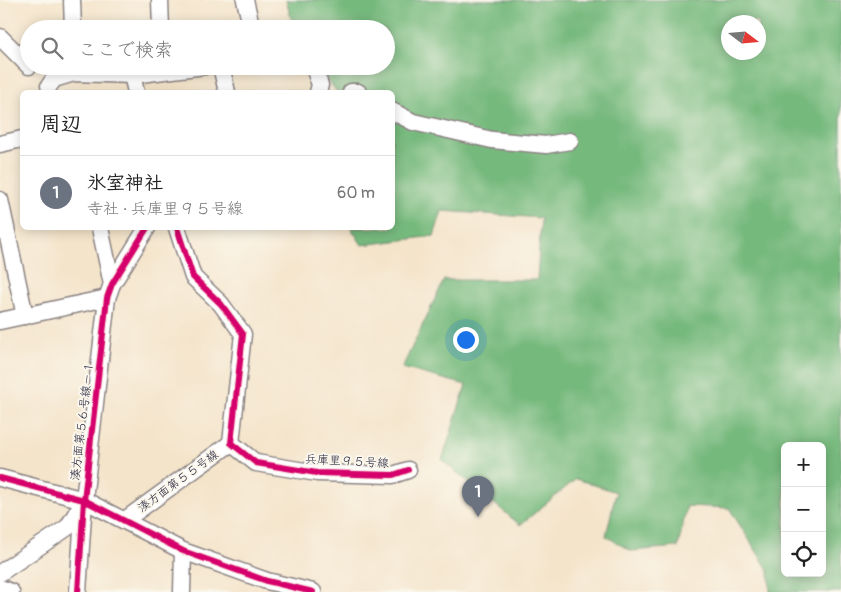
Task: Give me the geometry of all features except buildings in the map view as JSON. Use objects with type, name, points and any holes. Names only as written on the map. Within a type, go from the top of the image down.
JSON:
[{"type":"street","points":[[72,0],[72,20]]},
{"type":"street","points":[[160,0],[161,20]]},
{"type":"street","points":[[245,0],[250,20]]},
{"type":"street","points":[[0,37],[20,57]]},
{"type":"street","points":[[38,75],[52,89]]},
{"type":"street","points":[[52,89],[54,79],[62,75]]},
{"type":"street","points":[[132,75],[136,90]]},
{"type":"street","points":[[223,75],[227,90]]},
{"type":"street","points":[[316,75],[319,89]]},
{"type":"street","points":[[395,113],[413,122],[492,140],[546,145],[570,141]]},
{"type":"street","points":[[0,144],[20,139]]},
{"type":"street","points":[[0,200],[25,316]]},
{"type":"street","points":[[100,230],[110,291]]},
{"type":"street","points":[[0,321],[25,316],[110,291],[146,230]]},
{"type":"street","points":[[178,230],[193,277],[221,304],[243,334],[231,442]]},
{"type":"street","name":"湊方面第５６号線－１","points":[[78,592],[84,500],[110,291]]},
{"type":"street","name":"兵庫里９５号線","points":[[231,442],[256,462],[317,473],[393,475],[408,470]]},
{"type":"street","name":"湊方面第５５号線","points":[[125,520],[231,442]]},
{"type":"street","points":[[0,478],[84,500],[184,551],[266,586],[313,592]]},
{"type":"street","points":[[0,573],[68,527],[84,500]]},
{"type":"street","points":[[182,592],[184,551]]},
{"type":"street","points":[[0,588],[11,592]]},
{"type":"green space","points":[[286,0],[841,0],[841,592],[770,592],[769,571],[729,508],[687,506],[678,547],[631,551],[606,536],[616,492],[576,479],[520,525],[442,460],[466,385],[402,368],[444,280],[537,280],[541,218],[442,211],[434,236],[362,245],[352,230],[395,230],[395,90],[335,90],[324,75],[395,75],[395,20],[292,20]]},
{"type":"cycle path","points":[[78,592],[84,500],[107,298],[112,284],[146,230]]},
{"type":"cycle path","points":[[178,230],[193,277],[221,304],[243,334],[231,443],[256,463],[317,473],[393,475],[408,470]]},
{"type":"cycle path","points":[[0,478],[84,500],[183,551],[267,581],[313,592]]},
{"type":"place","name":"氷室神社","points":[[478,517]]}]
